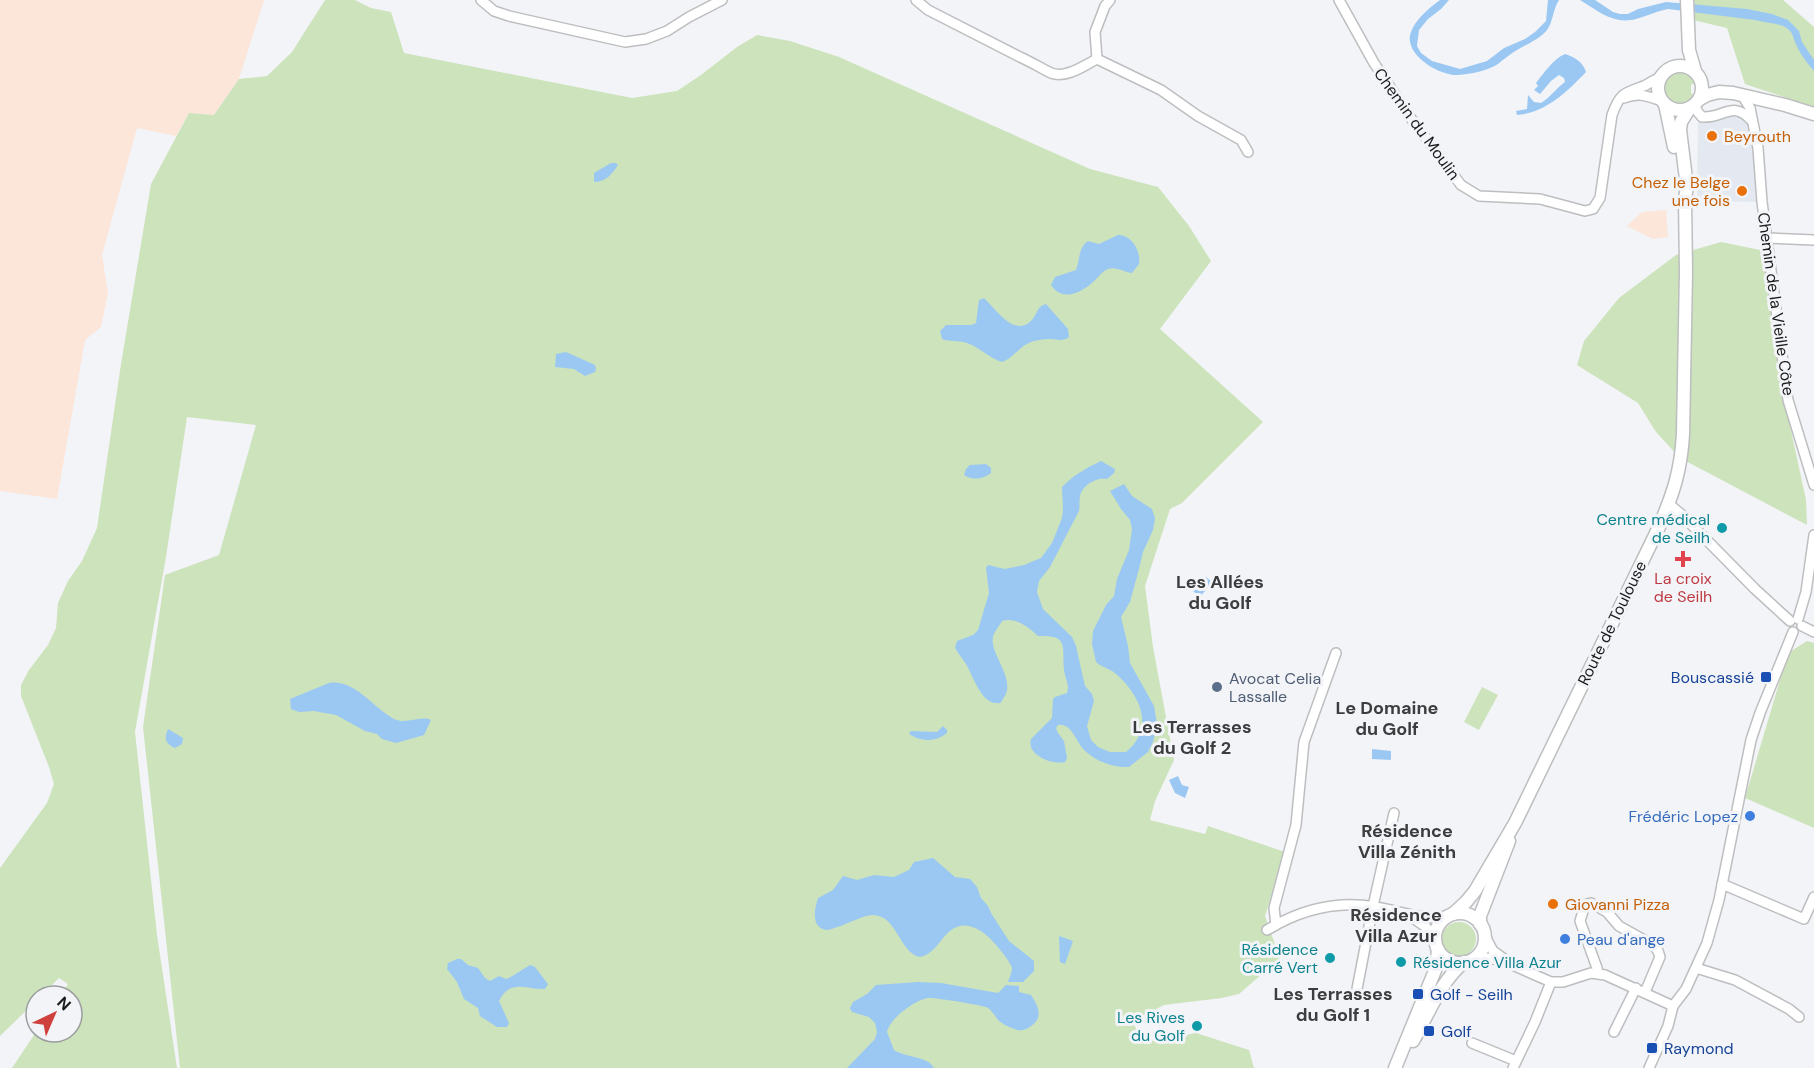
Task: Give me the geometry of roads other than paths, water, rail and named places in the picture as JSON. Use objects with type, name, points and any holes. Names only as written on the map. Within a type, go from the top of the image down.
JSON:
[{"type":"main road","points":[[1687,0],[1689,50],[1703,89],[1695,105]]},
{"type":"main road","points":[[1687,28],[1682,51],[1673,67],[1662,76],[1658,88],[1663,102],[1676,110],[1695,105],[1707,95],[1719,92],[1785,105],[1814,114]]},
{"type":"main road","points":[[1673,67],[1684,66],[1716,85],[1734,87],[1765,96],[1785,105]]},
{"type":"main road","name":"Route de Toulouse","points":[[1663,102],[1685,198]]},
{"type":"main road","name":"Route de Toulouse","points":[[1450,915],[1467,902],[1475,891],[1515,823],[1669,504],[1680,471],[1683,434],[1685,198],[1687,187],[1680,130],[1681,122],[1695,105]]},
{"type":"main road","name":"Route de Toulouse","points":[[1482,929],[1480,915],[1515,823]]},
{"type":"main road","points":[[1450,915],[1471,916],[1482,929],[1483,946],[1476,956],[1452,974],[1396,1068],[1436,968],[1435,934],[1439,924],[1450,915]]},
{"type":"main road","points":[[1436,945],[1442,955],[1452,962],[1468,961]]},
{"type":"street","points":[[480,0],[494,11],[509,16],[625,42],[646,39],[667,31],[722,0]]},
{"type":"street","points":[[916,0],[928,10],[1054,74],[1072,72],[1097,58]]},
{"type":"street","points":[[1097,58],[1095,32],[1104,6],[1110,0]]},
{"type":"street","name":"Chemin du Moulin","points":[[1340,0],[1374,63],[1410,117],[1461,185],[1479,196],[1524,197],[1540,199],[1585,212],[1593,209],[1600,198],[1612,115],[1619,100]]},
{"type":"street","points":[[1097,58],[1161,90],[1198,116],[1241,140],[1248,152]]},
{"type":"street","points":[[1619,100],[1625,93],[1662,76]]},
{"type":"street","points":[[1619,100],[1632,95],[1646,94],[1663,102]]},
{"type":"street","name":"Chemin de la Vieille Côte","points":[[1742,96],[1750,108],[1760,167],[1762,202],[1788,400],[1814,485]]},
{"type":"street","points":[[1695,105],[1702,117],[1711,117],[1733,110],[1746,114],[1752,121]]},
{"type":"street","points":[[1767,238],[1814,240]]},
{"type":"street","points":[[1669,504],[1755,589],[1797,622],[1814,632]]},
{"type":"street","points":[[1649,1068],[1668,1026],[1673,1006],[1686,989],[1707,943],[1722,884],[1751,740],[1793,632],[1788,626],[1797,622],[1806,592],[1814,535]]},
{"type":"street","points":[[1336,653],[1304,742],[1296,825],[1271,927],[1301,913],[1326,906],[1373,906],[1428,918],[1450,915]]},
{"type":"street","points":[[1357,989],[1394,813]]},
{"type":"street","points":[[1722,884],[1804,919],[1814,897]]},
{"type":"street","points":[[1598,973],[1580,921],[1585,905],[1591,903],[1607,912],[1616,924],[1653,945],[1660,957],[1614,1032]]},
{"type":"street","points":[[1406,914],[1426,927],[1436,945]]},
{"type":"street","points":[[1482,929],[1492,951],[1508,963]]},
{"type":"street","points":[[1468,961],[1489,958],[1508,963],[1551,982],[1563,982],[1598,973],[1612,977],[1673,1006]]},
{"type":"street","points":[[1696,968],[1735,980],[1799,1017]]},
{"type":"street","points":[[1472,1043],[1514,1064],[1535,1022],[1551,982]]},
{"type":"water","points":[[1440,0],[1449,0],[1419,30],[1417,46],[1421,53],[1432,61],[1460,69],[1487,61],[1504,48],[1525,39],[1546,21],[1548,0],[1559,0],[1549,27],[1541,36],[1494,66],[1479,72],[1458,75],[1442,72],[1426,63],[1413,50],[1410,43],[1410,35],[1418,19]]},
{"type":"water","points":[[1580,0],[1595,0],[1620,14],[1628,14],[1666,2],[1747,9],[1772,14],[1788,20],[1799,31],[1802,42],[1814,60],[1814,71],[1801,53],[1791,32],[1781,25],[1668,9],[1636,19],[1620,20],[1606,16]]},
{"type":"water","points":[[1565,54],[1578,60],[1586,72],[1563,94],[1546,106],[1517,115],[1516,111],[1527,109],[1528,95],[1534,102],[1541,103],[1565,82],[1564,78],[1559,75],[1540,94],[1534,90],[1538,86],[1536,83],[1549,67]]},
{"type":"water","points":[[611,163],[618,165],[611,174],[602,181],[594,182],[594,173]]},
{"type":"water","points":[[1118,235],[1131,241],[1139,254],[1139,264],[1132,273],[1111,268],[1104,271],[1088,286],[1072,294],[1055,290],[1051,285],[1055,277],[1076,270],[1081,251],[1088,241],[1099,244]]},
{"type":"water","points":[[984,298],[1007,321],[1021,326],[1027,324],[1040,307],[1046,304],[1068,329],[1069,337],[1062,340],[1046,339],[1031,342],[1002,362],[967,343],[942,339],[940,331],[946,325],[976,323],[979,300]]},
{"type":"water","points":[[566,352],[595,365],[595,372],[585,376],[574,369],[555,367],[556,354]]},
{"type":"water","points":[[1101,461],[1115,469],[1114,473],[1107,479],[1087,485],[1081,492],[1079,511],[1050,567],[1039,581],[1037,592],[1043,609],[1072,637],[1076,646],[1085,686],[1092,694],[1094,701],[1087,726],[1091,740],[1098,747],[1110,752],[1126,752],[1135,743],[1140,733],[1142,723],[1138,702],[1114,672],[1096,662],[1092,644],[1093,631],[1106,605],[1114,596],[1117,579],[1129,550],[1132,529],[1130,520],[1110,491],[1124,484],[1132,496],[1152,509],[1155,518],[1153,530],[1143,552],[1130,602],[1121,617],[1130,663],[1154,706],[1157,724],[1148,752],[1129,767],[1111,765],[1094,757],[1084,750],[1070,730],[1063,725],[1058,725],[1056,728],[1064,741],[1067,758],[1065,762],[1054,762],[1041,758],[1032,750],[1031,739],[1052,718],[1053,699],[1067,693],[1062,643],[1055,637],[1038,636],[1017,622],[1002,621],[993,637],[995,651],[1007,684],[1007,692],[1000,703],[991,702],[981,693],[955,648],[957,641],[973,635],[978,630],[989,593],[986,568],[988,565],[1005,569],[1041,558],[1052,543],[1062,518],[1062,487],[1080,472]]},
{"type":"water","points":[[986,464],[991,468],[991,473],[985,477],[975,479],[964,475],[970,465]]},
{"type":"water","points":[[1206,577],[1212,582],[1200,597],[1193,591]]},
{"type":"water","points":[[329,683],[347,685],[399,721],[431,720],[424,735],[396,743],[382,739],[377,734],[365,731],[336,715],[314,711],[299,712],[291,709],[290,699]]},
{"type":"water","points":[[943,726],[947,733],[933,739],[918,738],[909,734],[911,731],[937,732]]},
{"type":"water","points":[[168,729],[183,738],[182,744],[175,748],[167,743]]},
{"type":"water","points":[[1372,749],[1391,751],[1391,760],[1372,759]]},
{"type":"water","points":[[1178,776],[1182,785],[1189,787],[1185,798],[1175,793],[1169,780]]},
{"type":"water","points":[[933,858],[955,877],[970,879],[1009,941],[1034,961],[1034,971],[1023,982],[1008,982],[1012,968],[1008,961],[989,937],[970,927],[954,928],[932,951],[920,957],[907,949],[893,927],[880,916],[868,916],[827,930],[818,926],[815,908],[818,898],[833,890],[843,876],[857,880],[874,875],[894,877],[909,870],[914,862]]},
{"type":"water","points":[[1059,936],[1073,941],[1065,964],[1060,962]]},
{"type":"water","points":[[457,959],[478,968],[490,981],[499,976],[509,978],[530,965],[535,967],[548,984],[545,989],[514,987],[503,994],[499,1001],[509,1023],[507,1027],[497,1027],[480,1016],[478,1008],[464,999],[457,982],[447,969],[448,963]]},
{"type":"water","points":[[941,983],[998,993],[1006,985],[1019,986],[1019,992],[1031,995],[1034,999],[1039,1015],[1035,1023],[1028,1028],[1018,1030],[1000,1022],[986,1007],[947,1000],[923,999],[893,1021],[887,1032],[894,1050],[927,1061],[934,1068],[847,1068],[875,1039],[877,1032],[875,1023],[869,1017],[852,1012],[850,1008],[853,1002],[867,994],[876,985]]},
{"type":"place","name":"Beyrouth","points":[[1712,136]]},
{"type":"place","name":"Chez le Belge une fois","points":[[1742,191]]},
{"type":"place","name":"Centre médical de Seilh","points":[[1722,528]]},
{"type":"place","name":"La croix de Seilh","points":[[1683,559]]},
{"type":"place","name":"Bouscassié","points":[[1766,677]]},
{"type":"place","name":"Avocat Celia Lassalle","points":[[1217,687]]},
{"type":"place","name":"Frédéric Lopez","points":[[1750,816]]},
{"type":"place","name":"Giovanni Pizza","points":[[1553,904]]},
{"type":"place","name":"Peau d'ange","points":[[1565,939]]},
{"type":"place","name":"Résidence Carré Vert","points":[[1330,958]]},
{"type":"place","name":"Résidence Villa Azur","points":[[1401,962]]},
{"type":"place","name":"Golf - Seilh","points":[[1418,994]]},
{"type":"place","name":"Les Rives du Golf","points":[[1197,1026]]},
{"type":"place","name":"Golf","points":[[1429,1031]]},
{"type":"place","name":"Raymond","points":[[1652,1048]]},
{"type":"district","name":"Les Allées du Golf","points":[[1220,592]]},
{"type":"district","name":"Le Domaine du Golf","points":[[1387,718]]},
{"type":"district","name":"Les Terrasses du Golf 2","points":[[1192,737]]},
{"type":"district","name":"Résidence Villa Zénith","points":[[1407,841]]},
{"type":"district","name":"Résidence Villa Azur","points":[[1396,925]]},
{"type":"district","name":"Les Terrasses du Golf 1","points":[[1333,1004]]}]
